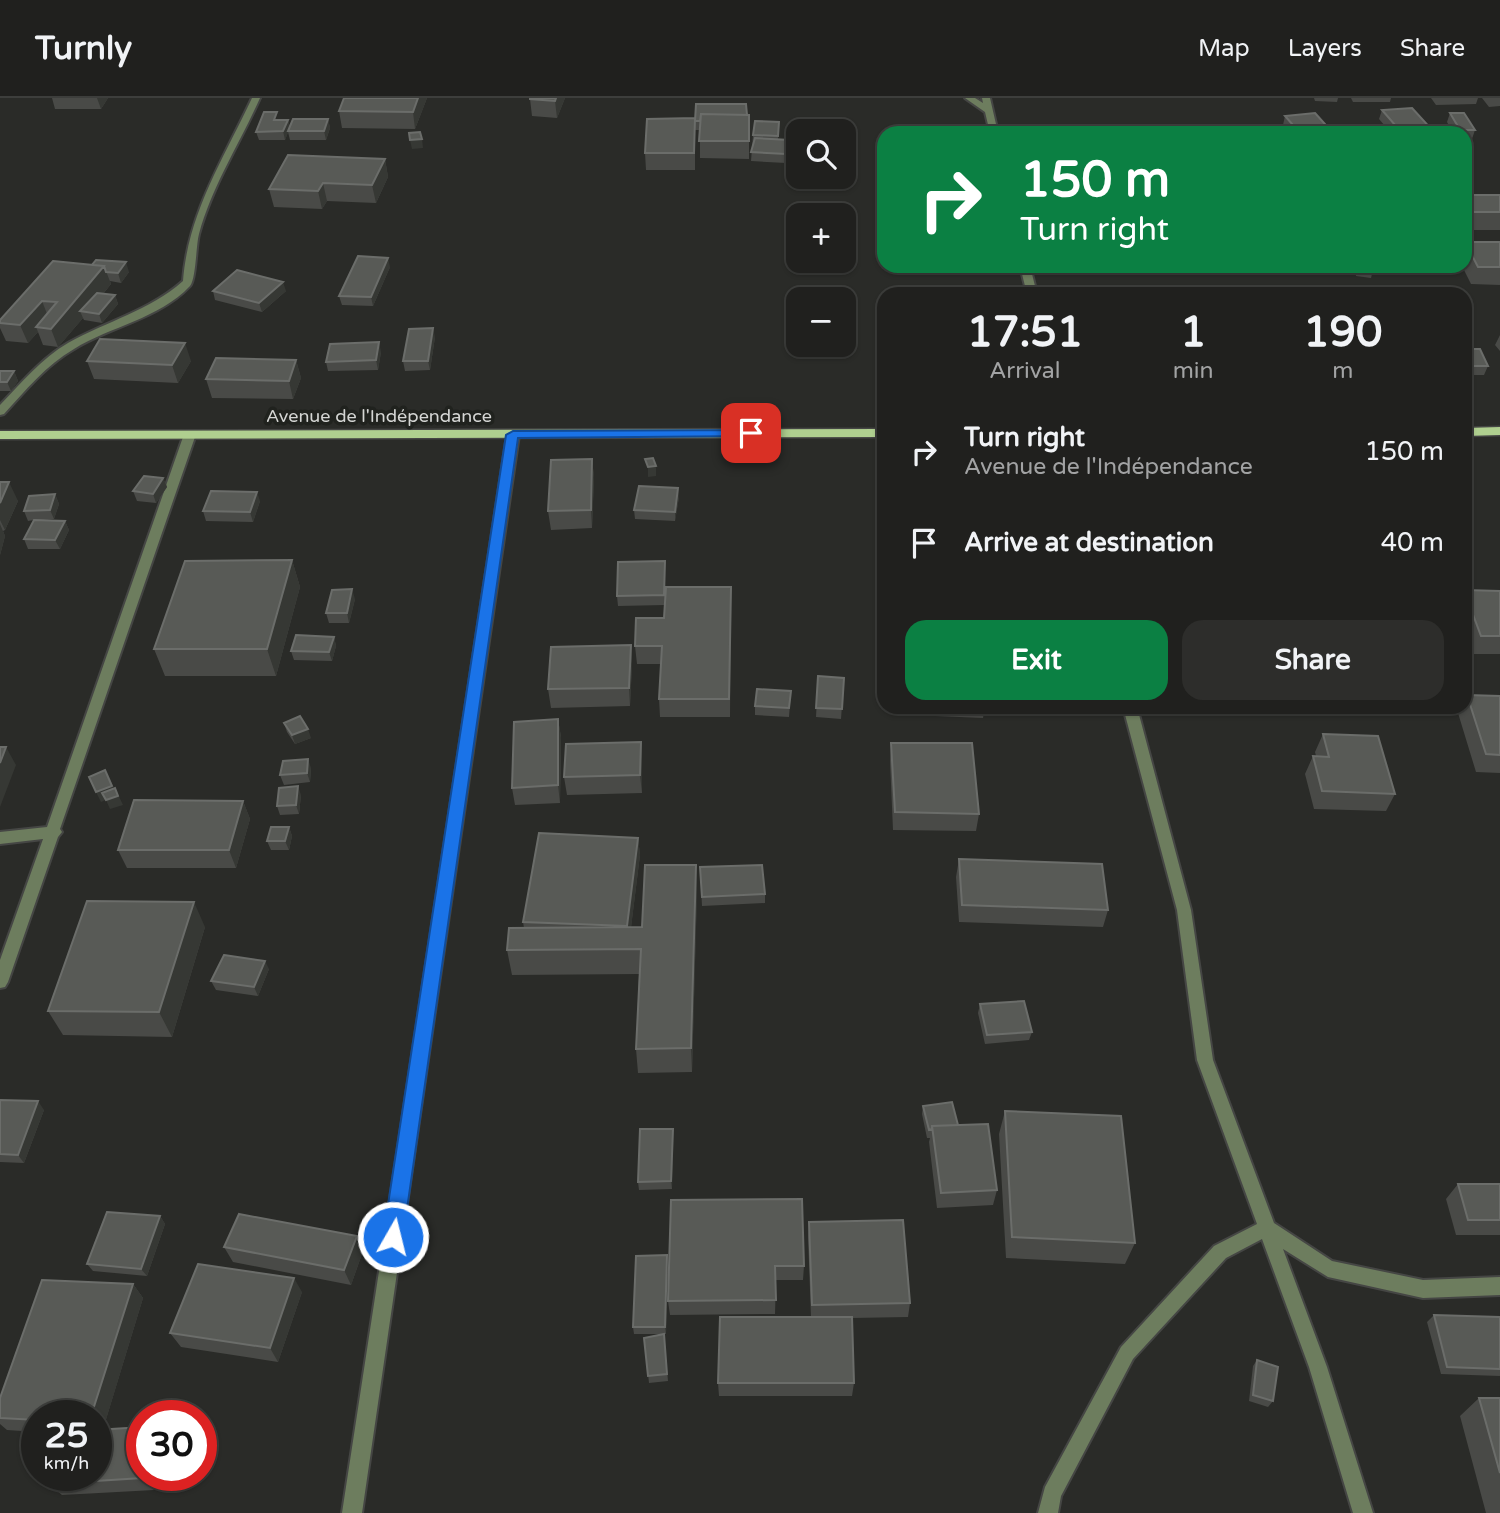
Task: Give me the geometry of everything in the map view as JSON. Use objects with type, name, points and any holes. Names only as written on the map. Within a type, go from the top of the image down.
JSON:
[{"type":"main road","points":[[1472,432],[1500,431]]},
{"type":"main road","name":"Avenue de l'Indépendance","points":[[0,435],[189,437],[877,433]]},
{"type":"street","points":[[0,412],[27,383],[70,347],[168,301],[188,282],[188,258],[206,200],[241,134],[256,98]]},
{"type":"street","points":[[969,98],[989,111]]},
{"type":"street","points":[[986,98],[992,126]]},
{"type":"street","points":[[352,1513],[513,435]]},
{"type":"street","points":[[0,982],[55,832],[189,437]]},
{"type":"street","points":[[1132,714],[1184,910],[1205,1060],[1318,1367],[1363,1513]]},
{"type":"street","points":[[0,838],[55,832]]},
{"type":"street","points":[[1266,1228],[1328,1269],[1423,1289],[1500,1286]]},
{"type":"street","points":[[1048,1513],[1052,1494],[1128,1353],[1220,1252],[1266,1228]]},
{"type":"building","points":[[344,98],[418,98],[413,112],[339,111]]},
{"type":"building","points":[[530,98],[556,98],[555,101]]},
{"type":"building","points":[[696,104],[746,104],[747,115],[701,114],[700,121],[695,121]]},
{"type":"building","points":[[1412,108],[1428,126],[1396,126],[1382,110]]},
{"type":"building","points":[[264,112],[277,112],[274,120],[288,120],[283,131],[256,132]]},
{"type":"building","points":[[1315,113],[1327,126],[1294,126],[1285,116]]},
{"type":"building","points":[[1450,113],[1464,113],[1475,130],[1472,130],[1472,126],[1458,126]]},
{"type":"building","points":[[701,114],[749,115],[749,141],[699,141]]},
{"type":"building","points":[[695,118],[694,153],[645,153],[647,119]]},
{"type":"building","points":[[293,119],[328,119],[324,131],[288,131]]},
{"type":"building","points":[[755,121],[779,122],[778,136],[753,135]]},
{"type":"building","points":[[420,132],[422,139],[410,140],[409,133]]},
{"type":"building","points":[[755,138],[786,140],[786,154],[751,152]]},
{"type":"building","points":[[288,155],[385,159],[372,185],[323,183],[318,191],[269,189]]},
{"type":"building","points":[[1472,195],[1500,195],[1500,212],[1472,212]]},
{"type":"building","points":[[1472,242],[1500,242],[1500,267],[1478,267],[1472,255]]},
{"type":"building","points":[[358,256],[388,258],[371,297],[339,296]]},
{"type":"building","points":[[96,260],[126,262],[118,273],[106,272],[104,266],[92,265]]},
{"type":"building","points":[[53,261],[104,266],[51,329],[36,327],[57,302],[42,301],[20,325],[0,323],[0,320]]},
{"type":"building","points":[[237,270],[283,282],[259,303],[213,291]]},
{"type":"building","points":[[97,293],[115,295],[99,314],[80,311]]},
{"type":"building","points":[[433,328],[428,361],[403,361],[409,329]]},
{"type":"building","points":[[100,339],[185,343],[172,365],[87,361]]},
{"type":"building","points":[[379,342],[376,360],[326,362],[330,344]]},
{"type":"building","points":[[1472,349],[1480,349],[1488,366],[1472,366]]},
{"type":"building","points":[[216,358],[296,360],[289,381],[206,379]]},
{"type":"building","points":[[0,371],[14,371],[7,382],[0,382]]},
{"type":"building","points":[[653,458],[656,466],[648,467],[645,459]]},
{"type":"building","points":[[592,459],[591,510],[548,511],[551,460]]},
{"type":"building","points":[[144,476],[163,478],[153,494],[133,491]]},
{"type":"building","points":[[0,482],[9,482],[0,503]]},
{"type":"building","points":[[639,486],[678,488],[675,512],[634,510]]},
{"type":"building","points":[[211,491],[257,492],[250,512],[203,511]]},
{"type":"building","points":[[55,494],[50,510],[24,511],[29,496]]},
{"type":"building","points":[[34,520],[65,521],[55,540],[24,539]]},
{"type":"building","points":[[292,560],[267,649],[154,649],[185,561]]},
{"type":"building","points":[[665,561],[664,595],[617,596],[618,562]]},
{"type":"building","points":[[666,587],[731,587],[729,699],[659,699],[662,646],[635,646],[636,618],[664,618]]},
{"type":"building","points":[[352,589],[347,613],[326,613],[332,590]]},
{"type":"building","points":[[1472,590],[1500,591],[1500,636],[1481,636],[1472,612]]},
{"type":"building","points":[[296,635],[334,637],[329,652],[291,651]]},
{"type":"building","points":[[631,645],[629,688],[548,689],[551,647]]},
{"type":"building","points":[[818,676],[844,678],[842,709],[816,708]]},
{"type":"building","points":[[757,689],[791,691],[789,708],[755,706]]},
{"type":"building","points":[[1472,695],[1500,696],[1500,755],[1486,754],[1472,711]]},
{"type":"building","points":[[300,716],[308,729],[292,735],[284,723]]},
{"type":"building","points":[[558,719],[558,785],[512,788],[514,722]]},
{"type":"building","points":[[1323,734],[1378,736],[1395,794],[1322,791],[1313,756],[1329,757]]},
{"type":"building","points":[[641,742],[640,775],[564,777],[566,744]]},
{"type":"building","points":[[891,743],[972,743],[979,814],[895,812]]},
{"type":"building","points":[[0,747],[6,747],[0,763]]},
{"type":"building","points":[[308,759],[307,773],[280,775],[283,761]]},
{"type":"building","points":[[105,770],[112,786],[96,792],[89,777]]},
{"type":"building","points":[[298,786],[296,805],[277,806],[279,788]]},
{"type":"building","points":[[115,788],[118,796],[106,800],[102,793]]},
{"type":"building","points":[[134,800],[243,801],[229,850],[118,850]]},
{"type":"building","points":[[271,827],[289,827],[285,841],[267,841]]},
{"type":"building","points":[[539,833],[638,838],[627,926],[523,922]]},
{"type":"building","points":[[959,859],[1102,864],[1108,910],[962,905]]},
{"type":"building","points":[[645,865],[696,865],[691,1048],[636,1049],[641,949],[507,950],[509,928],[642,927]]},
{"type":"building","points":[[762,865],[765,894],[702,897],[700,867]]},
{"type":"building","points":[[87,901],[194,902],[159,1012],[48,1011]]},
{"type":"building","points":[[224,955],[265,961],[254,987],[211,981]]},
{"type":"building","points":[[1024,1001],[1032,1032],[987,1035],[980,1004]]},
{"type":"building","points":[[0,1100],[38,1101],[18,1155],[0,1154]]},
{"type":"building","points":[[952,1102],[958,1125],[932,1126],[929,1130],[923,1106]]},
{"type":"building","points":[[1005,1111],[1121,1116],[1135,1243],[1012,1237]]},
{"type":"building","points":[[988,1124],[997,1190],[941,1193],[932,1126]]},
{"type":"building","points":[[640,1129],[673,1129],[671,1181],[638,1182]]},
{"type":"building","points":[[1458,1184],[1500,1184],[1500,1220],[1468,1220]]},
{"type":"building","points":[[802,1199],[804,1266],[775,1266],[776,1300],[668,1301],[671,1200]]},
{"type":"building","points":[[107,1212],[160,1216],[141,1269],[87,1264]]},
{"type":"building","points":[[239,1214],[357,1236],[344,1270],[224,1247]]},
{"type":"building","points":[[903,1220],[910,1303],[812,1305],[809,1222]]},
{"type":"building","points":[[667,1255],[665,1327],[633,1327],[636,1256]]},
{"type":"building","points":[[198,1264],[294,1278],[270,1348],[170,1333]]},
{"type":"building","points":[[42,1280],[133,1284],[96,1400],[21,1400],[21,1419],[0,1418],[0,1398]]},
{"type":"building","points":[[1434,1315],[1500,1317],[1500,1369],[1447,1367]]},
{"type":"building","points":[[720,1317],[852,1317],[854,1383],[718,1383]]},
{"type":"building","points":[[664,1334],[667,1374],[648,1376],[644,1338]]},
{"type":"building","points":[[1257,1360],[1278,1367],[1273,1401],[1253,1395]]},
{"type":"building","points":[[1479,1398],[1500,1398],[1500,1473]]},
{"type":"building","points":[[126,1428],[126,1479],[112,1480],[112,1429]]},
{"type":"route","points":[[393,1237],[513,435],[751,433]]}]
